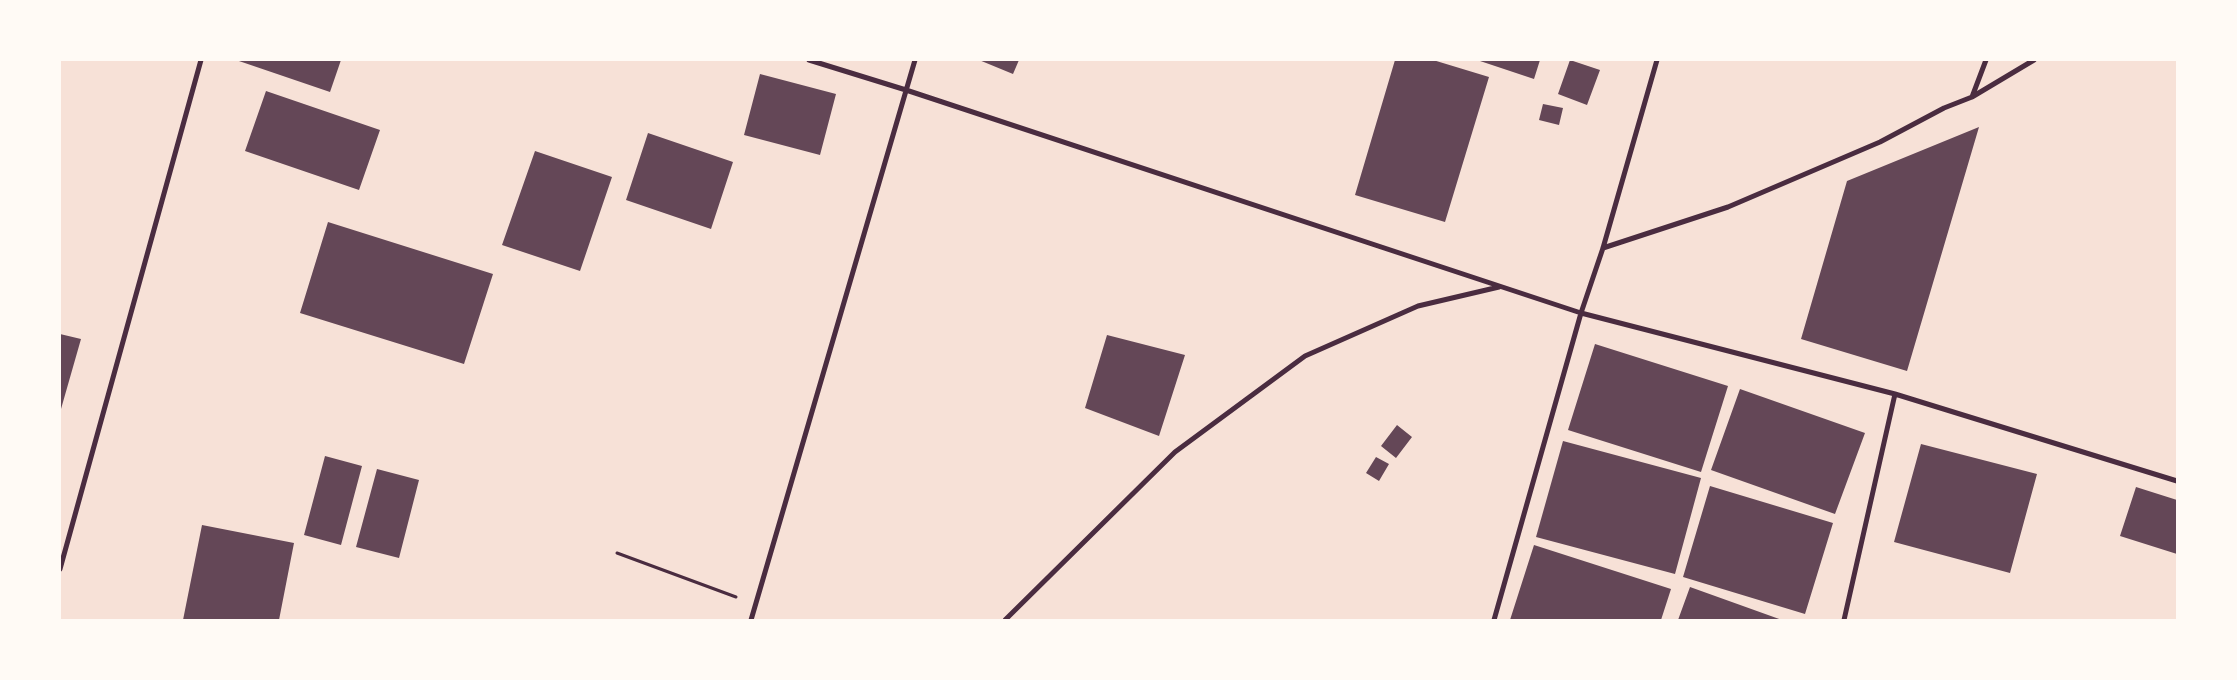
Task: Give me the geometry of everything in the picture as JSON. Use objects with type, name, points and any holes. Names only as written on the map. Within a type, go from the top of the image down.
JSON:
[{"type":"street","points":[[60,568],[201,60]]},
{"type":"street","points":[[809,60],[906,90],[1581,313],[1894,394],[2177,481]]},
{"type":"street","points":[[751,620],[915,60]]},
{"type":"street","points":[[1494,620],[1581,313],[1603,248],[1657,60]]},
{"type":"street","points":[[1972,97],[1986,60]]},
{"type":"street","points":[[1603,248],[1728,207],[1880,142],[1944,108],[1972,97],[2034,60]]},
{"type":"street","points":[[1005,620],[1175,452],[1305,356],[1418,306],[1500,286]]},
{"type":"street","points":[[1844,620],[1894,394]]},
{"type":"path","points":[[617,553],[755,604]]},
{"type":"building","points":[[236,60],[341,60],[330,92]]},
{"type":"building","points":[[979,60],[1019,60],[1013,74]]},
{"type":"building","points":[[1395,60],[1433,60],[1489,77],[1445,222],[1355,195]]},
{"type":"building","points":[[1477,60],[1540,60],[1534,79]]},
{"type":"building","points":[[1570,60],[1600,70],[1587,105],[1558,94]]},
{"type":"building","points":[[760,74],[836,94],[820,155],[744,135]]},
{"type":"building","points":[[266,91],[380,130],[359,190],[245,151]]},
{"type":"building","points":[[1543,104],[1563,108],[1559,125],[1539,120]]},
{"type":"building","points":[[1979,127],[1907,371],[1801,339],[1847,181]]},
{"type":"building","points":[[648,133],[733,162],[711,229],[626,200]]},
{"type":"building","points":[[535,151],[612,177],[580,271],[502,245]]},
{"type":"building","points":[[328,222],[493,274],[464,364],[300,313]]},
{"type":"building","points":[[60,334],[81,339],[61,409],[60,409]]},
{"type":"building","points":[[1107,335],[1185,355],[1159,436],[1085,408]]},
{"type":"building","points":[[1595,344],[1728,386],[1701,472],[1568,430]]},
{"type":"building","points":[[1740,389],[1865,433],[1835,514],[1711,470]]},
{"type":"building","points":[[1397,425],[1412,437],[1396,458],[1381,446]]},
{"type":"building","points":[[1563,441],[1701,478],[1675,574],[1536,537]]},
{"type":"building","points":[[1921,444],[2037,474],[2010,573],[1894,542]]},
{"type":"building","points":[[325,456],[362,466],[341,545],[304,535]]},
{"type":"building","points":[[1376,457],[1389,464],[1379,481],[1366,473]]},
{"type":"building","points":[[377,469],[419,480],[399,558],[356,547]]},
{"type":"building","points":[[1710,486],[1833,523],[1805,614],[1683,577]]},
{"type":"building","points":[[2136,487],[2177,500],[2177,554],[2120,536]]},
{"type":"building","points":[[202,525],[294,543],[279,620],[183,620]]},
{"type":"building","points":[[1534,545],[1671,589],[1661,620],[1510,620]]},
{"type":"building","points":[[1690,587],[1782,620],[1678,620]]}]
